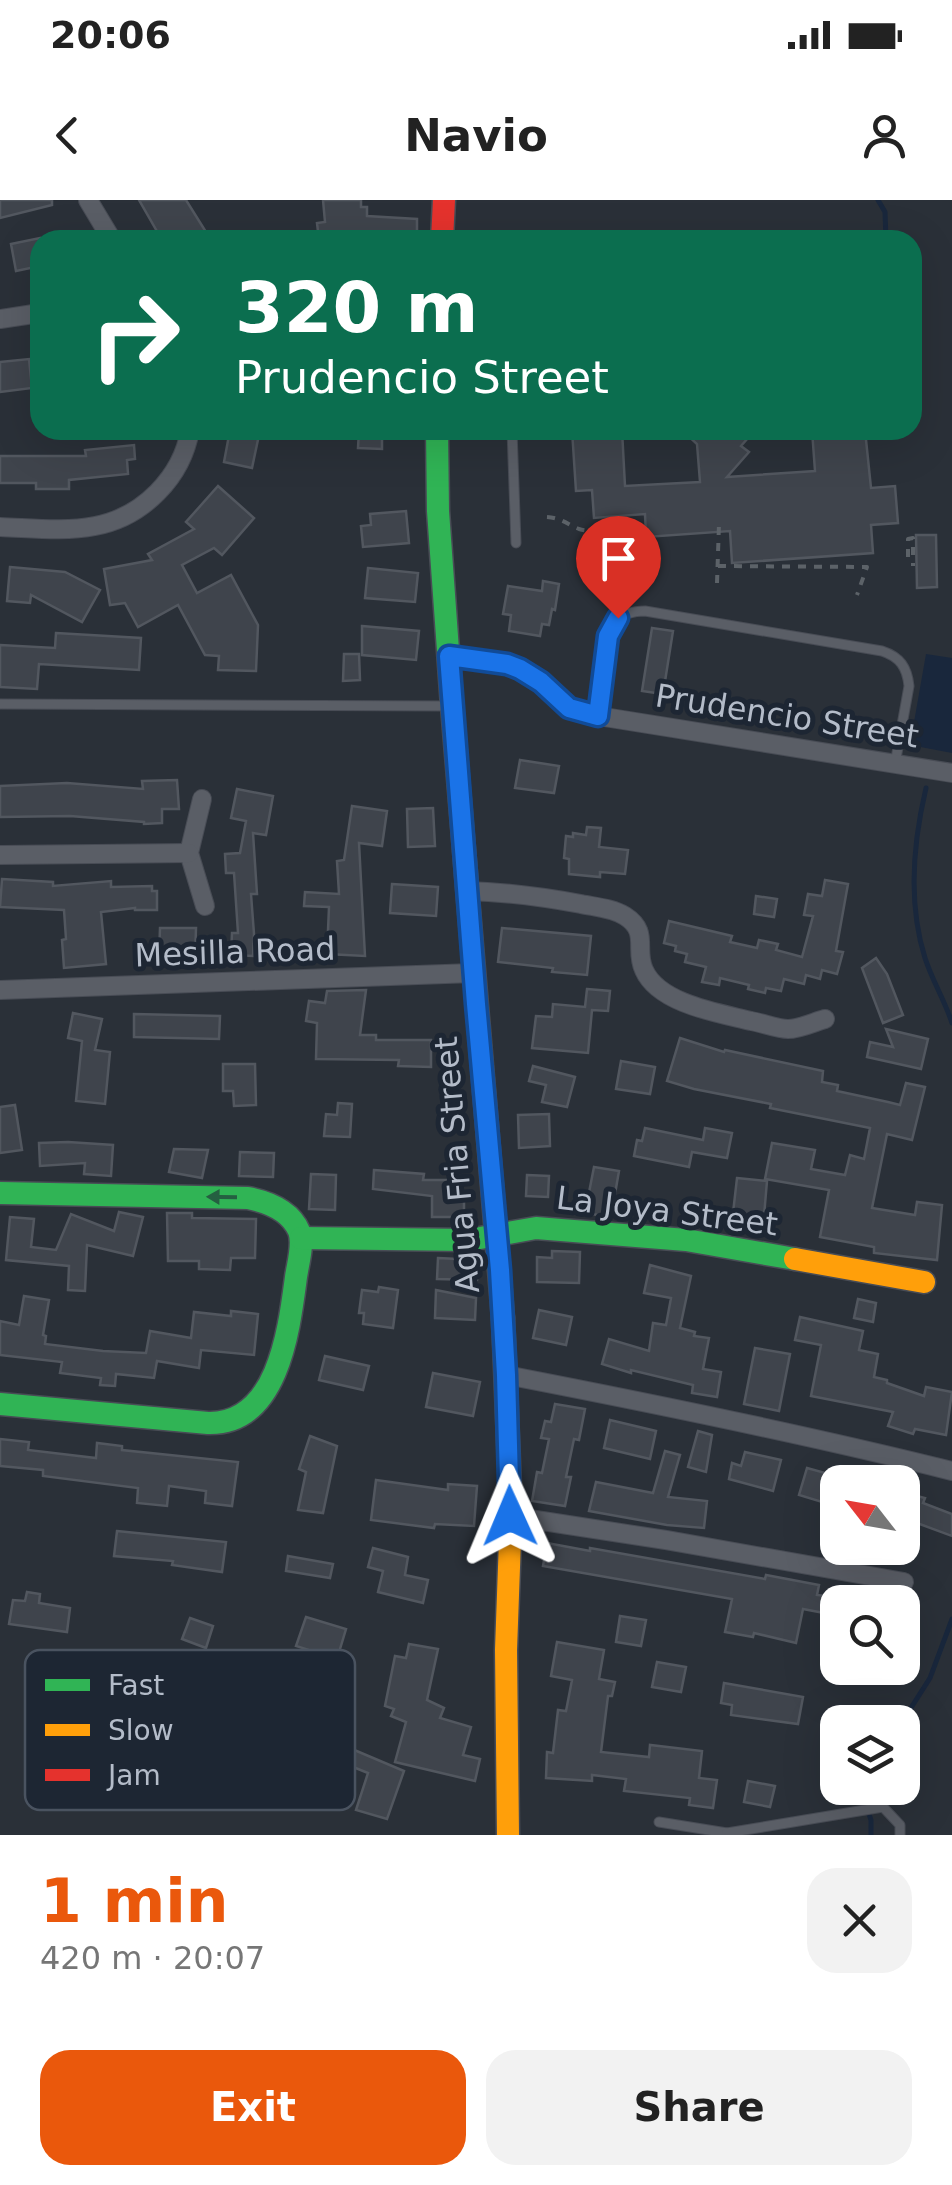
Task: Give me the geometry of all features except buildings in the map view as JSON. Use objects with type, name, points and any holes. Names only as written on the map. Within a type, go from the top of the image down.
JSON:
[{"type":"street","points":[[88,200],[106,230]]},
{"type":"street","points":[[442,230],[444,200]]},
{"type":"street","points":[[0,319],[30,314]]},
{"type":"street","points":[[0,528],[74,528],[109,523],[125,516],[156,495],[167,482],[188,440]]},
{"type":"street","name":"Agua Fria Street","points":[[437,440],[438,511],[452,706],[506,1375],[510,1516],[506,1650],[508,1835]]},
{"type":"street","name":"Prudencio Street","points":[[449,656],[520,669],[569,708],[598,716],[952,773]]},
{"type":"street","points":[[202,799],[189,853],[205,906]]},
{"type":"street","points":[[0,855],[189,853]]},
{"type":"street","points":[[467,890],[527,894],[622,914],[638,929],[641,960],[651,981],[681,1001],[790,1030],[825,1019]]},
{"type":"street","name":"Mesilla Road","points":[[0,990],[473,973]]},
{"type":"street","points":[[0,1194],[257,1200],[291,1218],[301,1238],[286,1346],[255,1405],[237,1420],[204,1424],[0,1404]]},
{"type":"street","name":"La Joya Street","points":[[301,1238],[468,1240],[536,1228],[686,1240],[924,1282]]},
{"type":"street","points":[[506,1375],[615,1395],[952,1471]]},
{"type":"street","points":[[510,1516],[904,1582]]},
{"type":"lane","points":[[512,440],[516,543]]},
{"type":"lane","points":[[598,716],[610,630],[618,618],[646,612],[882,651],[897,658],[908,674],[909,686],[895,764]]},
{"type":"lane","points":[[0,704],[452,706]]},
{"type":"lane","points":[[659,1822],[727,1834],[884,1807],[900,1825],[900,1835]]},
{"type":"path","points":[[547,517],[561,518],[589,531],[622,526],[626,530],[646,529]]},
{"type":"path","points":[[718,583],[719,524]]},
{"type":"path","points":[[626,530],[626,551]]},
{"type":"path","points":[[908,557],[908,539],[913,538],[912,566]]},
{"type":"path","points":[[718,566],[867,566],[857,595]]},
{"type":"water","points":[[926,654],[952,658],[952,753],[910,745]]},
{"type":"waterway","points":[[878,200],[885,212],[886,230]]},
{"type":"waterway","points":[[926,788],[915,852],[916,916],[925,958],[952,1023]]},
{"type":"waterway","points":[[913,1705],[930,1678],[952,1619]]},
{"type":"waterway","points":[[866,1805],[871,1835]]},
{"type":"traffic: fast","points":[[437,440],[438,511],[452,706],[503,1318]]},
{"type":"traffic: fast","points":[[0,1193],[248,1198],[284,1212],[299,1231],[301,1242],[289,1322],[276,1371],[265,1392],[232,1419],[208,1423],[0,1404]]},
{"type":"traffic: fast","points":[[301,1238],[469,1240],[536,1228],[686,1240],[795,1259]]},
{"type":"traffic: slow","points":[[795,1259],[924,1282]]},
{"type":"traffic: slow","points":[[503,1318],[511,1512],[506,1650],[508,1835]]},
{"type":"traffic: jam","points":[[442,230],[444,200]]},
{"type":"route","points":[[510,1516],[500,1270],[449,656],[520,669],[569,708],[598,716],[606,645],[618,618]]}]
